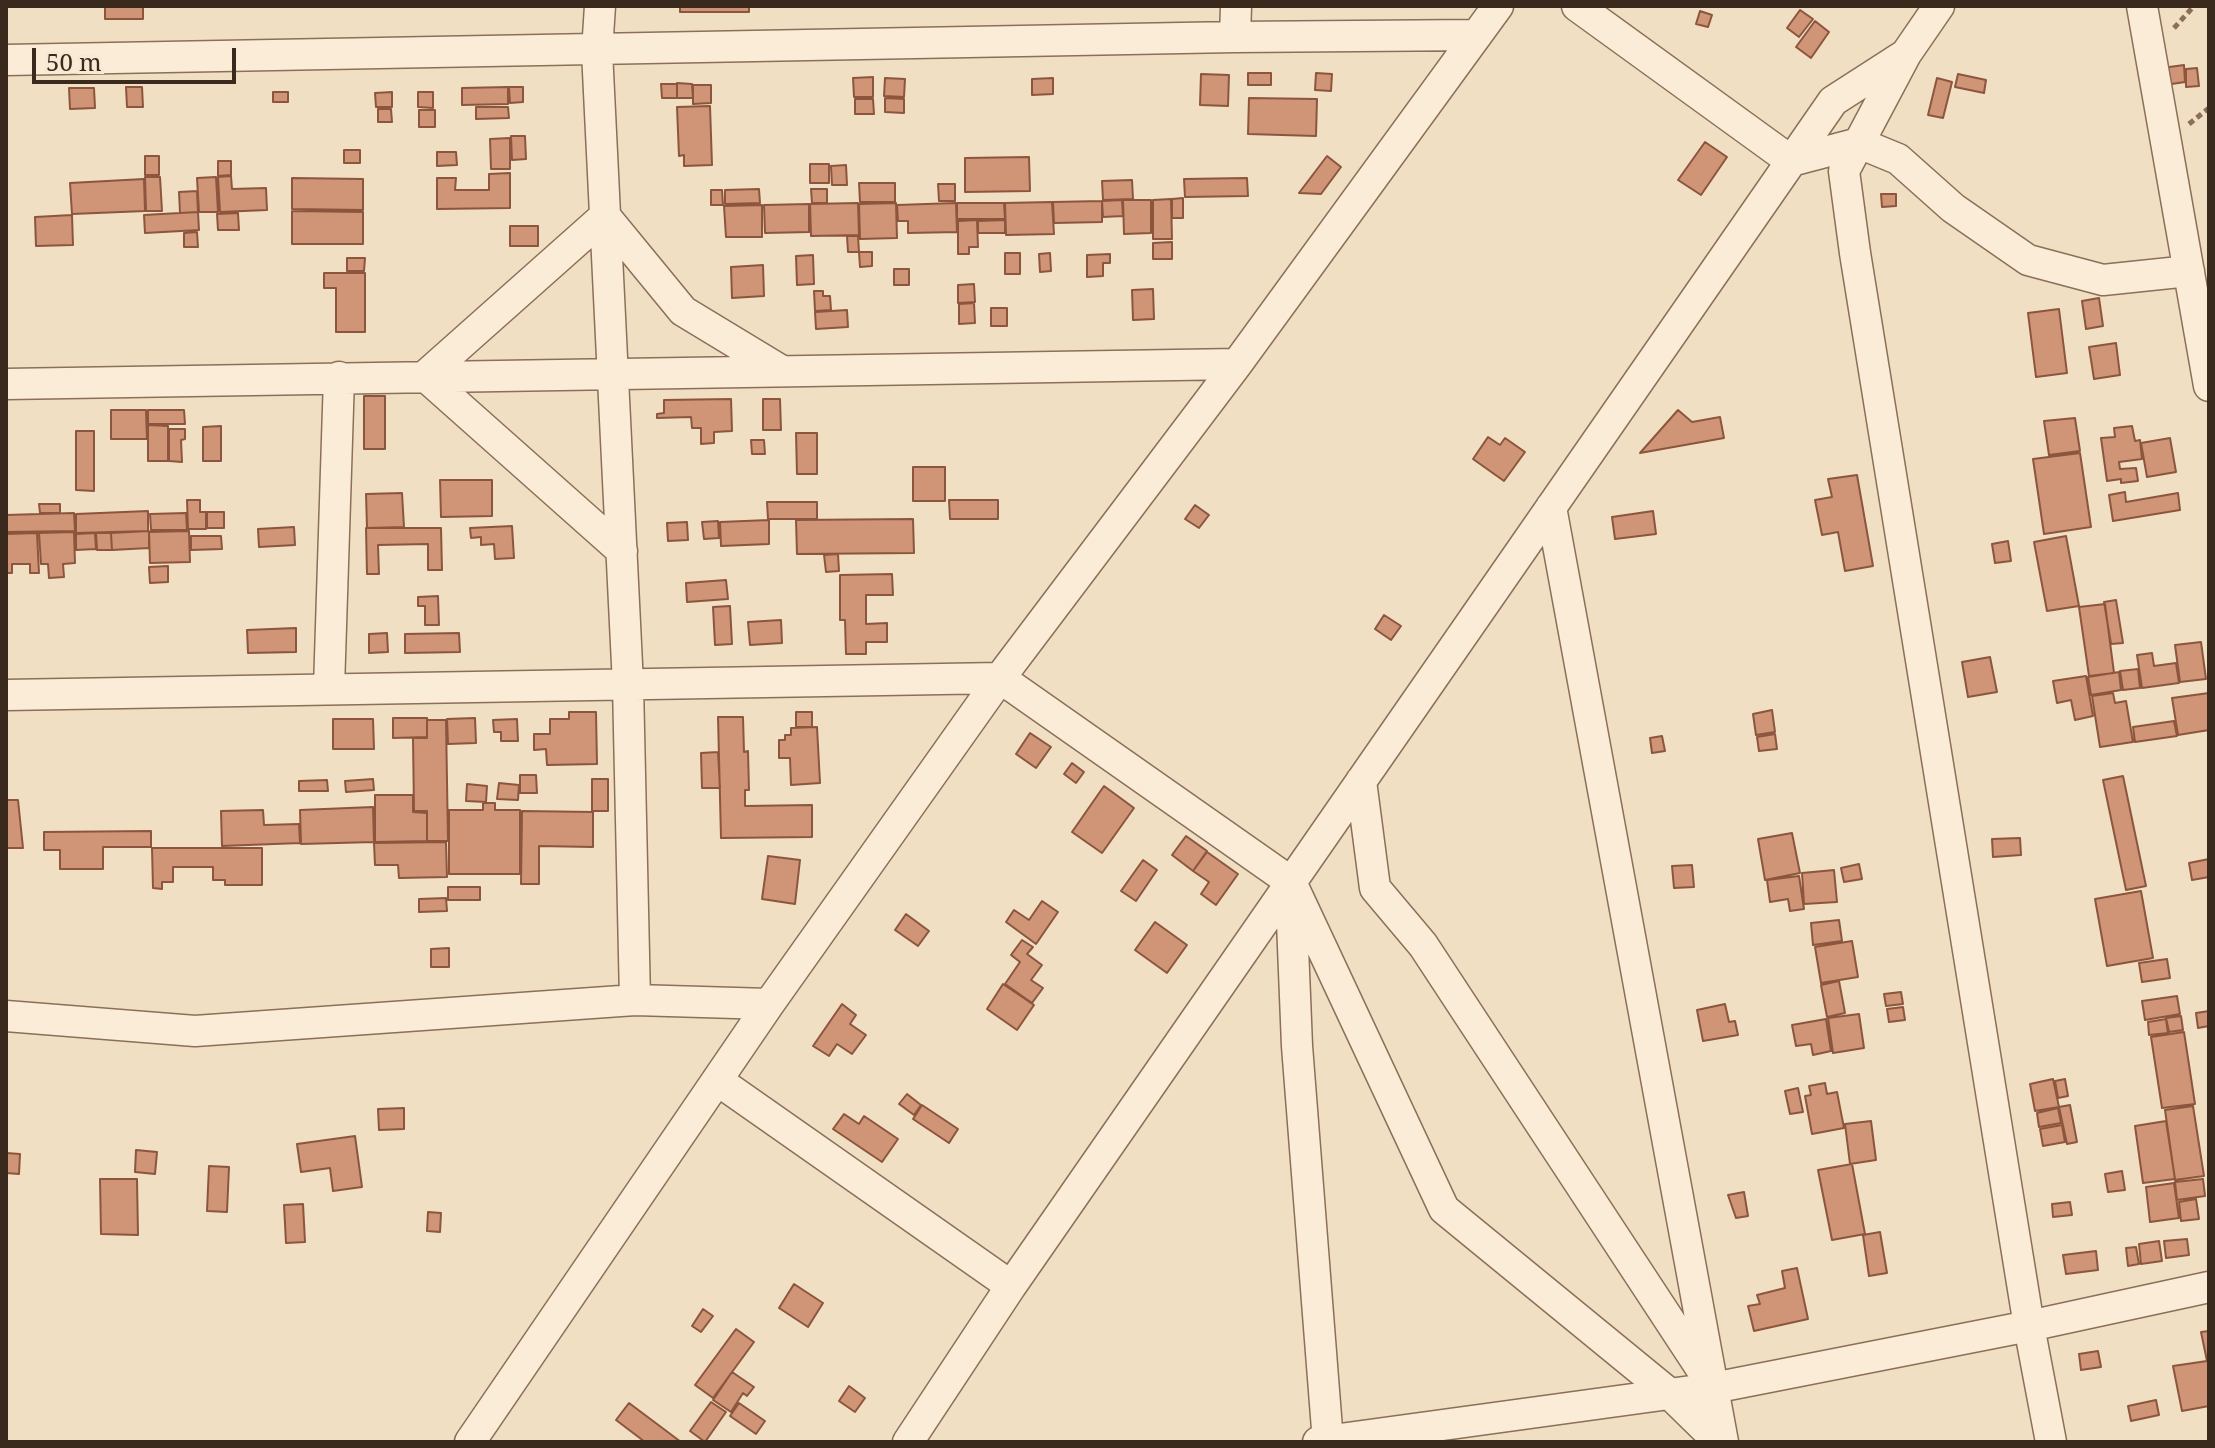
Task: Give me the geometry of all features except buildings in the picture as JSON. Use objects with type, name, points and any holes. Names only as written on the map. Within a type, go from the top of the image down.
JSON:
[{"type":"street","points":[[600,6],[597,51],[628,685],[635,1000]]},
{"type":"street","points":[[1235,37],[1236,6]]},
{"type":"street","points":[[470,1442],[769,1004],[1000,678],[1237,364],[1498,6]]},
{"type":"street","points":[[1577,6],[1791,161]]},
{"type":"street","points":[[1939,6],[1906,54],[1844,171],[2029,1326],[2051,1442]]},
{"type":"street","points":[[2142,6],[2209,386]]},
{"type":"street","points":[[6,60],[1477,35]]},
{"type":"street","points":[[908,1442],[1011,1286],[1833,101],[1906,54]]},
{"type":"street","points":[[1791,161],[1859,143],[1898,159],[1953,208],[2028,260],[2103,280],[2189,271]]},
{"type":"street","points":[[605,216],[683,311],[782,371]]},
{"type":"street","points":[[425,376],[605,216]]},
{"type":"street","points":[[6,384],[1237,364]]},
{"type":"street","points":[[425,376],[622,551]]},
{"type":"street","points":[[329,688],[339,377]]},
{"type":"street","points":[[1551,507],[1721,1442]]},
{"type":"street","points":[[6,695],[1000,678],[1291,882],[1444,1209],[1670,1394],[1721,1442]]},
{"type":"street","points":[[1361,781],[1375,888],[1423,945],[1713,1388]]},
{"type":"street","points":[[1291,882],[1297,1046],[1325,1442],[1713,1388],[2209,1287]]},
{"type":"street","points":[[6,1016],[195,1031],[635,1000],[769,1004]]},
{"type":"street","points":[[717,1080],[1011,1286]]}]
